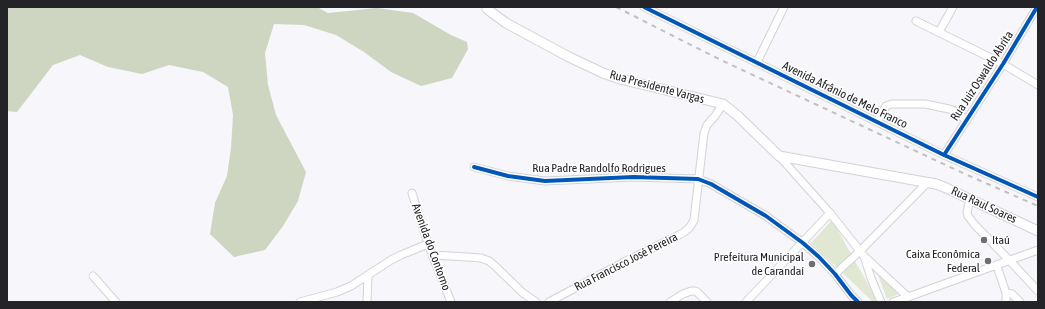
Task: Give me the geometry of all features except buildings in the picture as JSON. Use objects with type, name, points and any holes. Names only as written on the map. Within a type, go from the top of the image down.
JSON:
[{"type":"main road","name":"Rua Presidente Vargas","points":[[486,8],[506,23],[569,57],[603,73],[620,79],[723,104],[738,116],[779,156]]},
{"type":"main road","name":"Rua Raul Soares","points":[[779,156],[928,182],[944,187],[1038,231]]},
{"type":"street","name":"Avenida Afrânio de Melo Franco","points":[[644,7],[944,155],[1038,197]]},
{"type":"street","points":[[757,62],[784,7]]},
{"type":"street","points":[[939,32],[954,7]]},
{"type":"street","name":"Rua Juiz Oswaldo Abrita","points":[[944,155],[1003,64],[1037,7]]},
{"type":"street","points":[[916,21],[1003,64],[1038,85]]},
{"type":"street","points":[[698,179],[704,133],[707,125],[723,104]]},
{"type":"street","points":[[877,122],[886,106],[892,104],[925,104],[949,109],[955,111],[966,120]]},
{"type":"street","points":[[779,156],[830,213],[862,253],[908,297]]},
{"type":"street","name":"Rua Padre Randolfo Rodrigues","points":[[474,167],[508,176],[545,181],[633,177],[698,179],[711,184],[766,216],[802,243],[819,257],[858,302]]},
{"type":"street","name":"Rua Francisco José Pereira","points":[[549,302],[690,228],[694,220],[698,179]]},
{"type":"street","points":[[835,274],[862,253],[928,182]]},
{"type":"street","name":"Avenida do Contorno","points":[[412,193],[428,244],[451,302]]},
{"type":"street","points":[[970,199],[968,216],[1038,291]]},
{"type":"street","points":[[746,302],[830,213]]},
{"type":"street","points":[[300,302],[337,292],[351,286],[391,260],[428,244]]},
{"type":"street","points":[[893,302],[997,266],[1038,250]]},
{"type":"street","points":[[862,253],[881,302]]},
{"type":"street","points":[[433,255],[481,258],[489,261],[523,293],[536,302]]},
{"type":"street","points":[[997,266],[1006,293],[1006,302]]},
{"type":"street","points":[[367,302],[368,275]]},
{"type":"street","points":[[93,276],[116,302]]},
{"type":"street","points":[[670,302],[687,292],[698,292],[707,302]]},
{"type":"street","points":[[1006,293],[1012,294],[1020,302]]},
{"type":"green space","points":[[7,7],[317,7],[328,13],[377,8],[413,13],[451,35],[467,42],[468,49],[452,78],[421,86],[391,72],[364,52],[336,35],[304,25],[274,24],[265,53],[268,85],[276,115],[306,172],[298,201],[283,226],[265,250],[234,257],[210,234],[215,203],[227,176],[231,148],[233,115],[228,87],[203,72],[169,65],[142,74],[108,67],[80,55],[53,65],[17,112],[7,111]]},
{"type":"green space","points":[[832,220],[878,302],[873,302],[811,243]]},
{"type":"green space","points":[[877,272],[898,294],[887,299]]},
{"type":"railway","points":[[616,7],[723,61],[965,174],[1038,206]]},
{"type":"cycle path","points":[[644,7],[944,155],[1038,197]]},
{"type":"cycle path","points":[[944,155],[1003,64],[1037,7]]},
{"type":"cycle path","points":[[474,167],[508,176],[545,181],[633,177],[698,179],[711,184],[766,216],[803,243],[835,274],[858,302]]},
{"type":"place","name":"Itaú","points":[[984,240]]},
{"type":"place","name":"Caixa Econômica Federal","points":[[988,261]]},
{"type":"place","name":"Prefeitura Municipal de Carandaí","points":[[812,264]]}]
